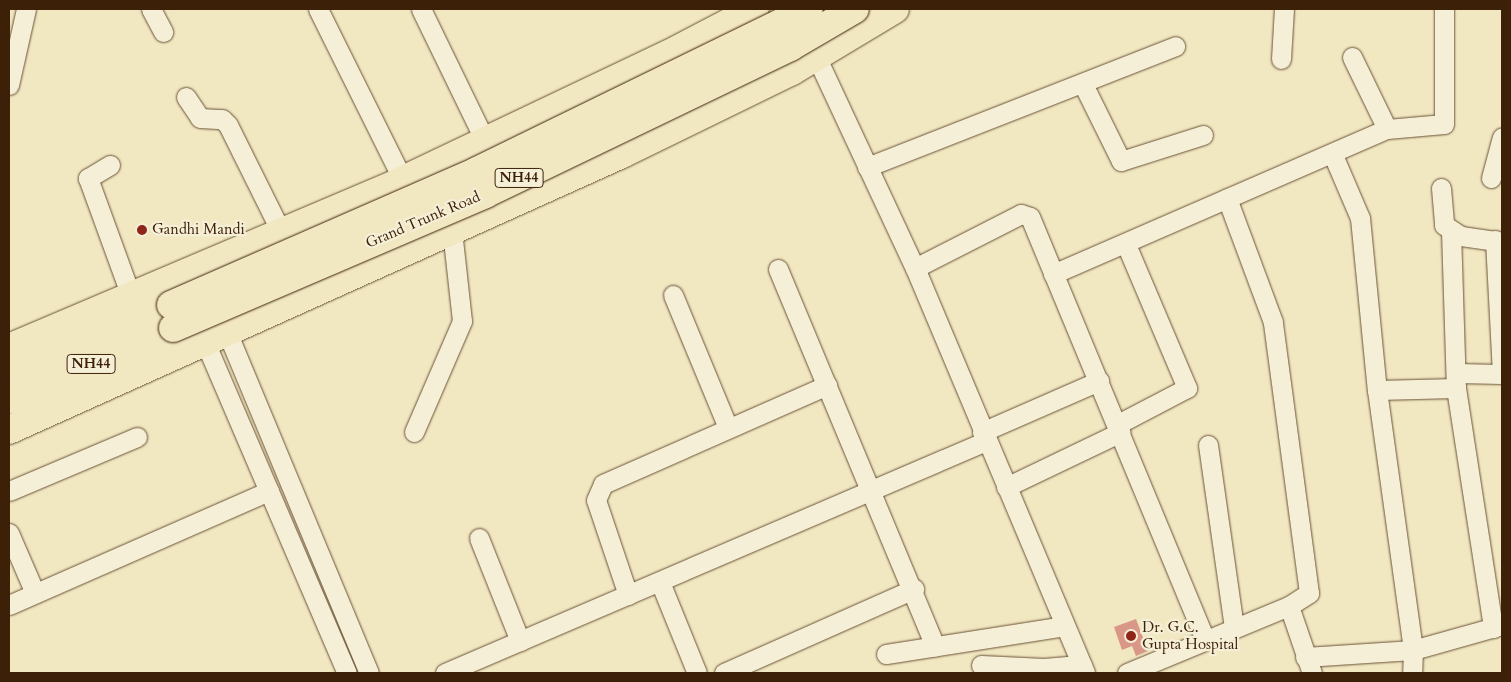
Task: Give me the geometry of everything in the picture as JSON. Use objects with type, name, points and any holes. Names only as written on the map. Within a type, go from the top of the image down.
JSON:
[{"type":"highway","name":"Grand Trunk Road","points":[[9,400],[172,316],[477,171],[809,9]]},
{"type":"highway","name":"Grand Trunk Road","points":[[9,376],[172,316],[484,194],[790,47],[855,9]]},
{"type":"highway","points":[[9,430],[452,231],[717,107],[816,56],[894,9]]},
{"type":"highway","points":[[9,348],[403,180],[682,48],[749,10]]},
{"type":"highway","points":[[682,48],[717,107]]},
{"type":"street","points":[[9,85],[11,66],[26,9]]},
{"type":"street","points":[[151,9],[163,32]]},
{"type":"street","points":[[318,9],[403,180]]},
{"type":"street","points":[[421,9],[485,141]]},
{"type":"street","points":[[1281,59],[1284,9]]},
{"type":"street","points":[[1053,274],[1126,244],[1227,198],[1333,155],[1387,129],[1444,124],[1444,9]]},
{"type":"street","points":[[867,168],[1083,84],[1174,46]]},
{"type":"street","points":[[816,56],[915,268],[984,437],[1084,669],[1045,671],[981,665]]},
{"type":"street","points":[[1352,57],[1387,129]]},
{"type":"street","points":[[1083,84],[1121,161],[1133,161],[1203,135]]},
{"type":"street","points":[[186,97],[200,118],[222,119],[228,125],[281,232]]},
{"type":"street","points":[[1491,178],[1502,138]]},
{"type":"street","points":[[1333,155],[1360,218],[1377,390],[1413,650],[1412,673]]},
{"type":"street","points":[[110,165],[88,178],[131,296]]},
{"type":"street","points":[[1377,390],[1502,374],[1499,241],[1451,231],[1441,220],[1441,188]]},
{"type":"street","points":[[1127,673],[1204,638],[1289,606],[1306,598],[1310,587],[1273,322],[1227,198]]},
{"type":"street","points":[[915,268],[1021,214],[1033,222],[1204,638]]},
{"type":"street","points":[[414,432],[462,321],[452,231]]},
{"type":"street","points":[[1289,606],[1308,665],[1413,650],[1498,626],[1456,380],[1451,231]]},
{"type":"street","points":[[1006,487],[1183,394],[1188,384],[1126,244]]},
{"type":"street","points":[[778,269],[871,492],[914,589],[935,647]]},
{"type":"street","points":[[673,295],[728,428]]},
{"type":"street","points":[[216,337],[269,490],[347,673]]},
{"type":"street","points":[[216,337],[370,673]]},
{"type":"street","points":[[445,673],[871,492],[1099,381]]},
{"type":"street","points":[[628,595],[596,500],[603,484],[827,385]]},
{"type":"street","points":[[9,491],[138,437]]},
{"type":"street","points":[[1208,445],[1234,627]]},
{"type":"street","points":[[9,605],[269,490]]},
{"type":"street","points":[[9,533],[35,594]]},
{"type":"street","points":[[479,538],[520,641]]},
{"type":"street","points":[[660,582],[697,673]]},
{"type":"street","points":[[724,673],[914,589]]},
{"type":"street","points":[[886,654],[1065,626]]},
{"type":"building","points":[[1136,619],[1148,651],[1136,656],[1132,646],[1122,650],[1114,627]]},
{"type":"place","name":"Gandhi Mandi","points":[[142,230]]},
{"type":"place","name":"Dr. G.C. Gupta Hospital","points":[[1131,636]]}]
